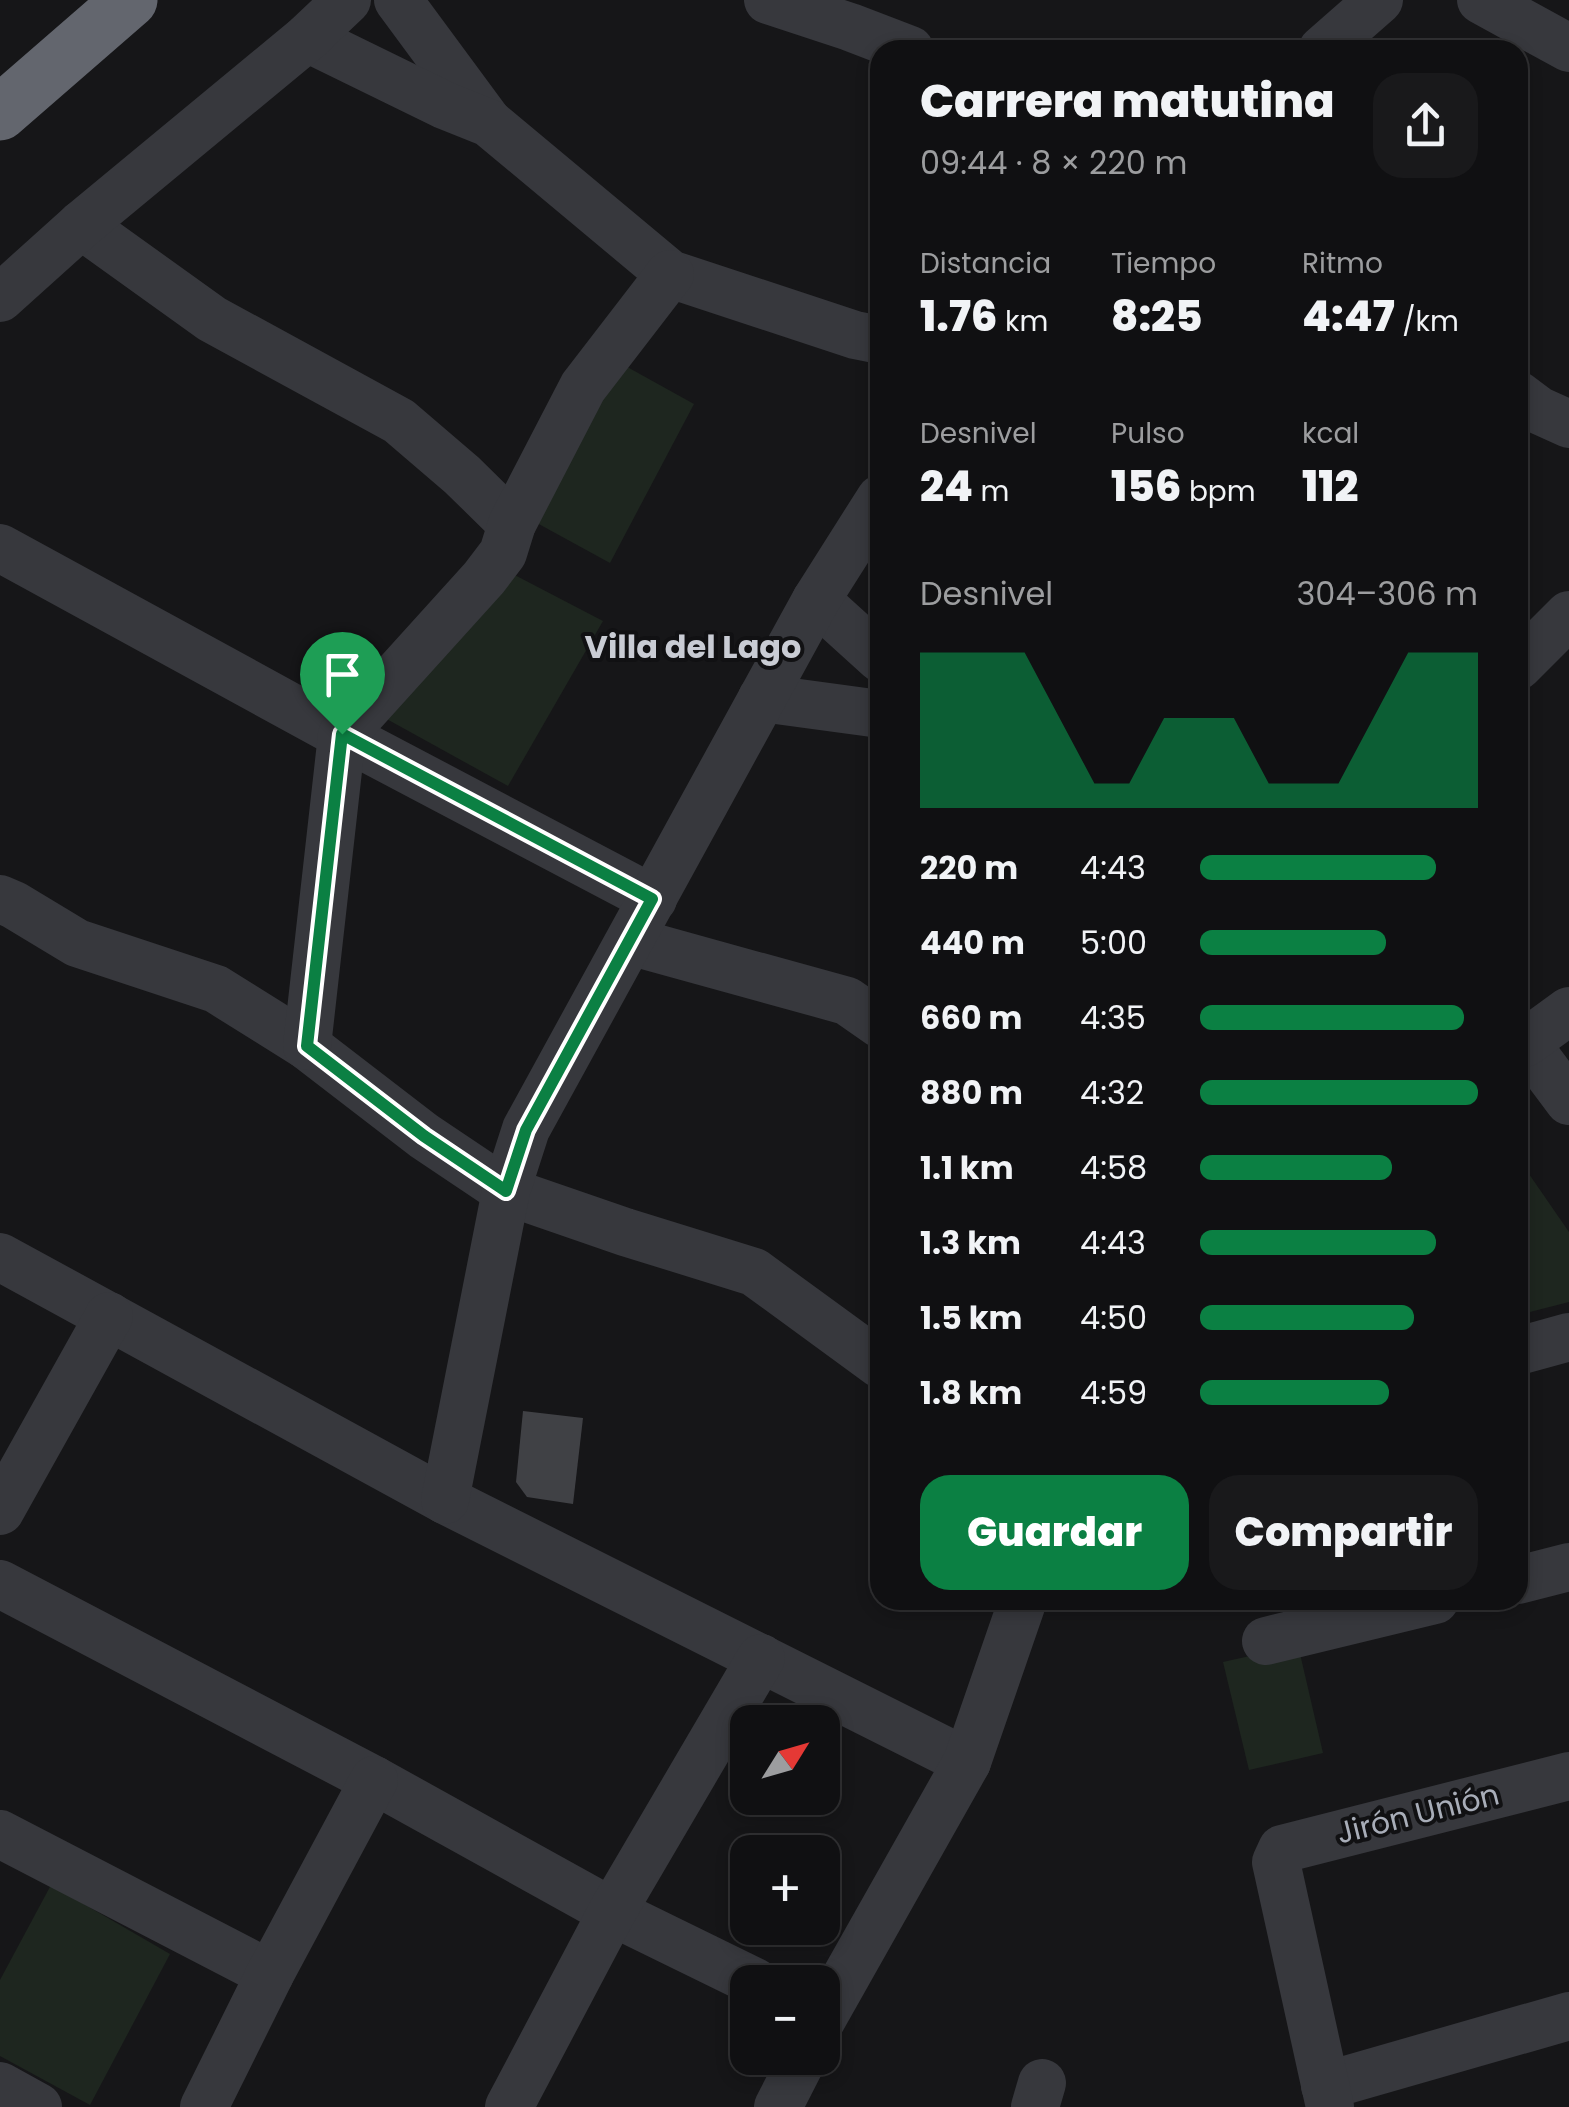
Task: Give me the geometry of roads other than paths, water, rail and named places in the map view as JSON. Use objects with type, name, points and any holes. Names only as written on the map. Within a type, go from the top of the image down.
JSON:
[{"type":"highway","points":[[0,112],[130,0]]},
{"type":"street","points":[[0,298],[347,0]]},
{"type":"street","points":[[398,0],[488,123],[670,274],[870,338]]},
{"type":"street","points":[[768,0],[885,40]]},
{"type":"street","points":[[1333,40],[1379,0]]},
{"type":"street","points":[[1481,0],[1569,48]]},
{"type":"street","points":[[307,38],[488,123]]},
{"type":"street","points":[[81,225],[212,319],[399,420],[512,524]]},
{"type":"street","points":[[307,1046],[342,734],[503,553],[512,524],[582,387],[670,274]]},
{"type":"street","points":[[1541,409],[1569,446]]},
{"type":"street","points":[[445,1500],[506,1191],[526,1130],[816,600],[870,516]]},
{"type":"street","points":[[0,548],[652,899]]},
{"type":"street","points":[[816,600],[870,649]]},
{"type":"street","points":[[1528,656],[1569,615]]},
{"type":"street","points":[[762,698],[870,713]]},
{"type":"street","points":[[0,898],[78,943],[216,989],[307,1046],[424,1136],[506,1191],[754,1272],[870,1357]]},
{"type":"street","points":[[630,942],[847,1001],[870,1017]]},
{"type":"street","points":[[1528,1034],[1569,1011]]},
{"type":"street","points":[[1528,1047],[1569,1101]]},
{"type":"street","points":[[0,1257],[445,1500],[967,1762]]},
{"type":"street","points":[[0,1511],[109,1316]]},
{"type":"street","points":[[1528,1348],[1569,1338]]},
{"type":"street","points":[[1528,1577],[1569,1567]]},
{"type":"street","points":[[0,1584],[374,1780],[612,1912],[730,1970]]},
{"type":"street","points":[[840,1988],[967,1762],[1020,1610]]},
{"type":"street","points":[[1266,1641],[1393,1610]]},
{"type":"street","points":[[508,2107],[612,1912],[761,1658]]},
{"type":"street","name":"Jirón Unión","points":[[1328,2097],[1276,1862],[1282,1848],[1569,1776]]},
{"type":"street","points":[[204,2107],[374,1780]]},
{"type":"street","points":[[0,1834],[270,1974]]},
{"type":"street","points":[[1328,2097],[1569,2016]]},
{"type":"street","points":[[778,2107],[794,2075]]},
{"type":"street","points":[[0,2086],[38,2107]]},
{"type":"district","name":"Villa del Lago","points":[[693,647]]}]
